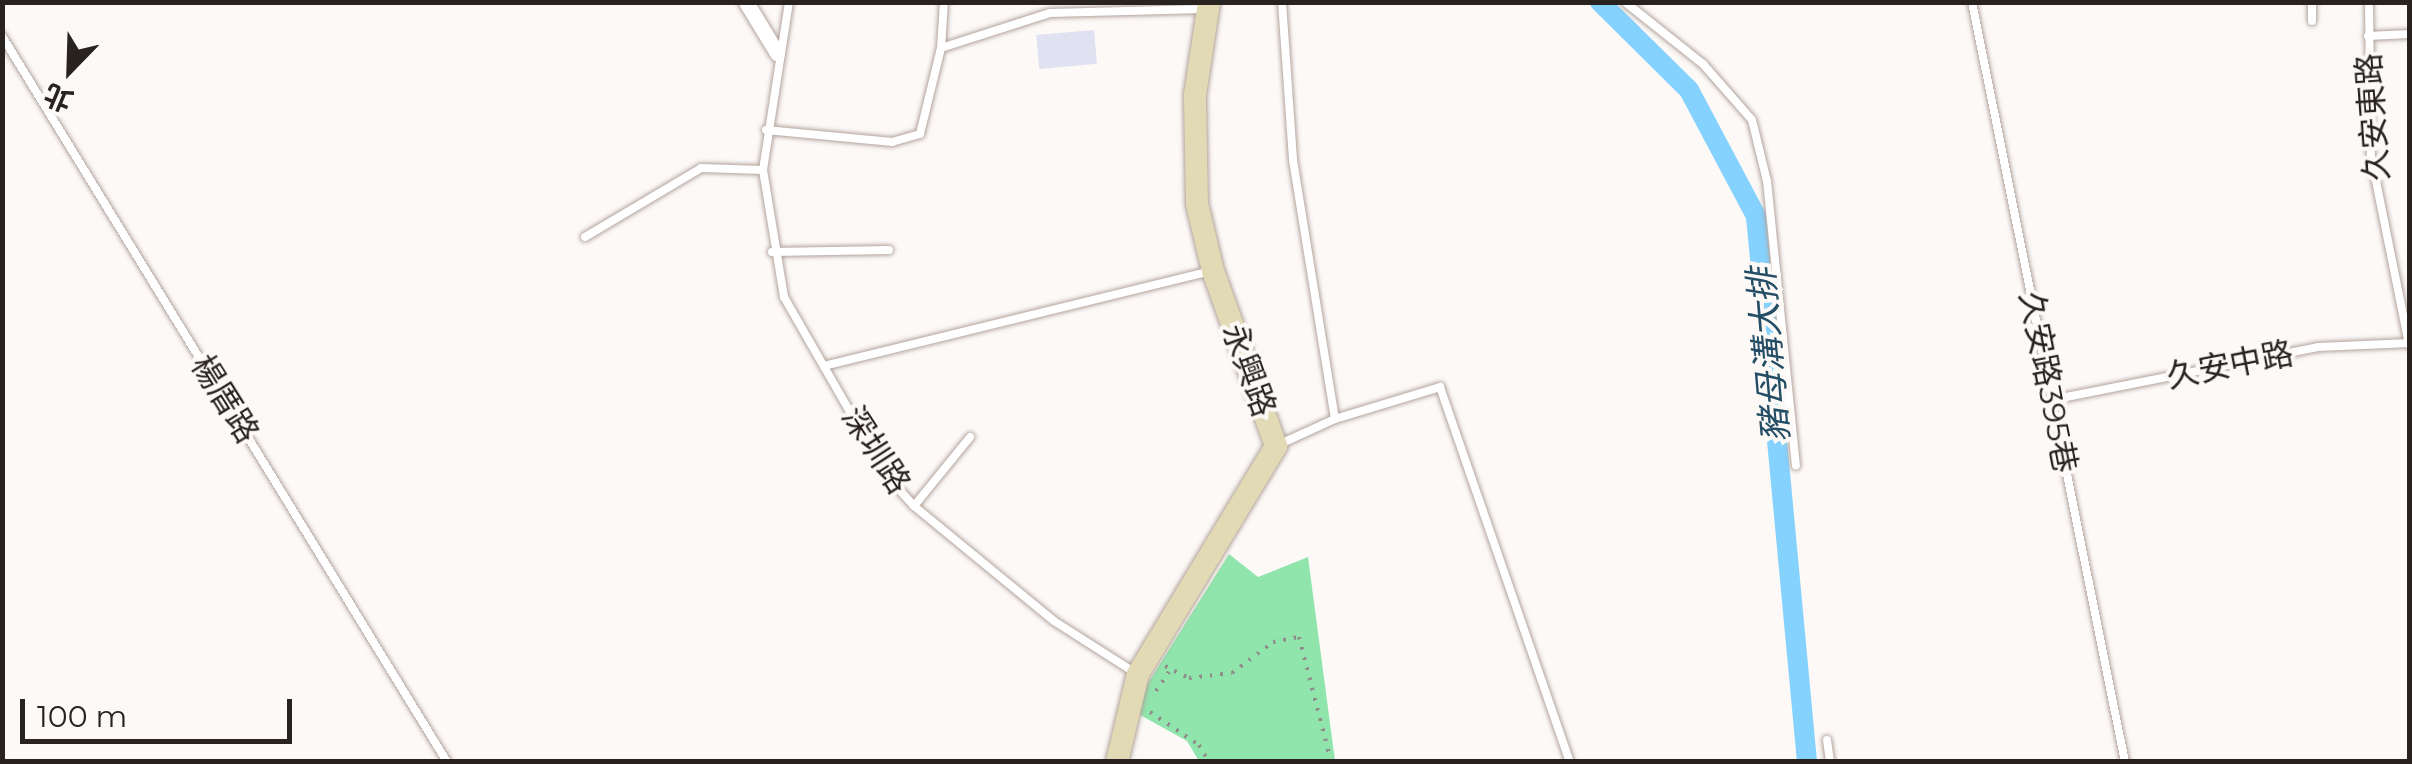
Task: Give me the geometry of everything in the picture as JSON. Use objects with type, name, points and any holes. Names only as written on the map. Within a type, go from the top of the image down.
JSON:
[{"type":"street","points":[[746,2],[777,53]]},
{"type":"street","name":"永興路","points":[[1117,762],[1134,686],[1276,446],[1213,270],[1196,186],[1194,94],[1208,6]]},
{"type":"lane","name":"深圳路","points":[[789,2],[777,53],[763,170],[772,252],[784,297],[887,476],[914,506],[1134,686]]},
{"type":"lane","points":[[766,130],[892,142],[920,134],[941,48],[944,2]]},
{"type":"lane","points":[[1282,2],[1292,160],[1335,419]]},
{"type":"lane","points":[[1625,2],[1704,64],[1752,120],[1767,181],[1796,466]]},
{"type":"lane","name":"久安路395巷","points":[[1972,2],[2125,762]]},
{"type":"lane","points":[[2312,2],[2312,21]]},
{"type":"lane","name":"久安東路","points":[[2369,2],[2371,156],[2409,345]]},
{"type":"lane","points":[[941,48],[1050,13],[1208,6]]},
{"type":"lane","points":[[2368,36],[2410,34]]},
{"type":"lane","name":"楊厝路","points":[[2,36],[448,762]]},
{"type":"lane","points":[[585,237],[701,168],[763,170]]},
{"type":"lane","points":[[772,252],[889,250]]},
{"type":"lane","points":[[824,366],[1213,270]]},
{"type":"lane","name":"久安中路","points":[[2051,400],[2318,348],[2409,345]]},
{"type":"lane","points":[[1276,446],[1335,419],[1440,387],[1570,762]]},
{"type":"lane","points":[[914,506],[970,437]]},
{"type":"lane","points":[[1828,740],[1830,762]]},
{"type":"path","points":[[1154,650],[1169,672],[1190,678],[1232,673],[1273,642],[1299,637],[1332,762]]},
{"type":"path","points":[[1134,686],[1199,745],[1209,762]]},
{"type":"green space","points":[[1229,554],[1258,577],[1308,557],[1335,761],[1199,761],[1187,741],[1131,710]]},
{"type":"building","points":[[1094,30],[1097,64],[1039,69],[1036,35]]},
{"type":"waterway","name":"豬母溝大排","points":[[1600,2],[1689,90],[1756,216],[1807,762]]}]
